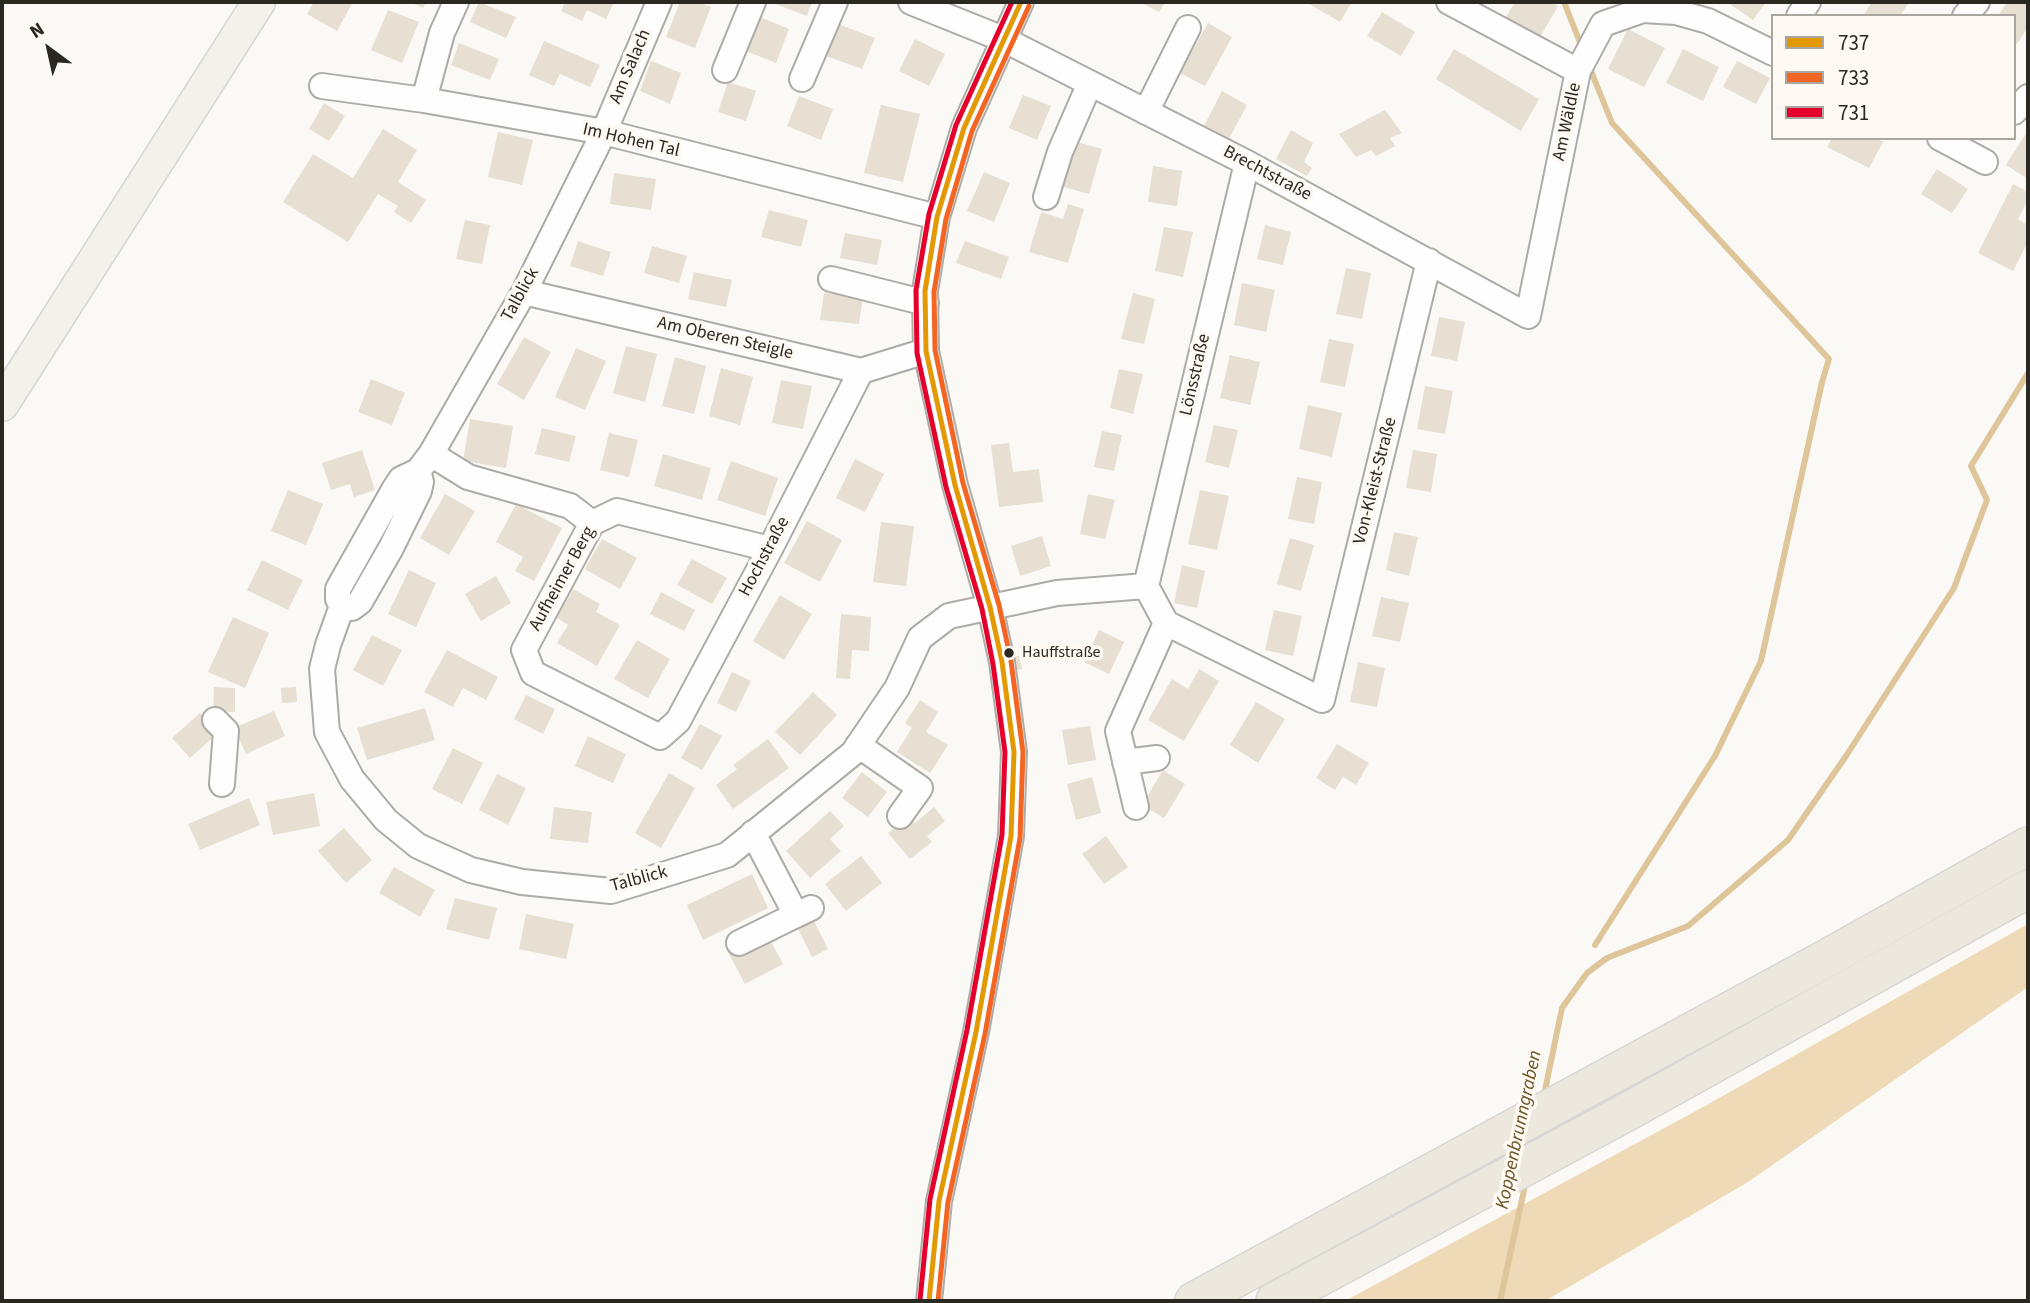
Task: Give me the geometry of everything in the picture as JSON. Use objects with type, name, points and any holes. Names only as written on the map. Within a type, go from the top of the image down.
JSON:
[{"type":"highway","points":[[1194,1301],[1820,962],[2028,846]]},
{"type":"highway","points":[[1275,1301],[1627,1112],[2028,889]]},
{"type":"main road","points":[[2,405],[259,2]]},
{"type":"street","points":[[424,100],[442,33],[456,2]]},
{"type":"street","name":"Am Salach","points":[[604,132],[659,2]]},
{"type":"street","points":[[725,70],[753,2]]},
{"type":"street","points":[[802,79],[835,2]]},
{"type":"street","name":"Brechtstraße","points":[[911,2],[1003,39],[1090,83],[1247,163],[1528,316]]},
{"type":"street","points":[[929,1301],[939,1201],[976,1032],[1011,836],[1014,752],[1004,669],[990,607],[955,485],[926,351],[925,291],[937,217],[964,128],[1021,2]]},
{"type":"street","name":"Am Wäldle","points":[[1450,2],[1578,71],[1528,316]]},
{"type":"street","points":[[1578,71],[1603,24],[1643,10],[1676,12],[1708,21],[1771,52]]},
{"type":"street","points":[[1146,112],[1188,28]]},
{"type":"street","points":[[1046,197],[1060,152],[1090,83]]},
{"type":"street","name":"Im Hohen Tal","points":[[322,86],[424,100],[604,132],[937,217]]},
{"type":"street","points":[[2016,110],[2028,97]]},
{"type":"street","name":"Talblick","points":[[604,132],[524,292],[425,462],[401,479],[338,589],[342,606],[322,668],[327,732],[352,779],[386,820],[418,846],[471,870],[522,882],[611,891],[727,855],[853,753],[897,688],[920,638],[949,616],[990,607]]},
{"type":"street","points":[[1946,140],[1983,152]]},
{"type":"street","name":"Lönsstraße","points":[[1146,586],[1247,163]]},
{"type":"street","name":"Von-Kleist-Straße","points":[[1166,623],[1322,700],[1429,261]]},
{"type":"street","points":[[831,279],[926,303]]},
{"type":"street","name":"Am Oberen Steigle","points":[[524,292],[861,371]]},
{"type":"street","points":[[861,371],[926,351]]},
{"type":"street","name":"Hochstraße","points":[[660,737],[678,721],[861,371]]},
{"type":"street","points":[[425,462],[570,506],[592,523]]},
{"type":"street","name":"Aufheimer Berg","points":[[660,737],[533,673],[524,650],[592,523],[617,510],[770,549]]},
{"type":"street","points":[[990,607],[1057,593],[1146,586],[1166,623],[1118,731],[1136,807]]},
{"type":"street","points":[[215,720],[226,731],[222,783]]},
{"type":"street","points":[[858,745],[920,788],[900,816]]},
{"type":"street","points":[[1125,762],[1157,758]]},
{"type":"street","points":[[739,943],[803,911],[753,833]]},
{"type":"shaded area","points":[[2028,924],[2028,987],[1748,1182],[1545,1301],[1345,1301],[1705,1106]]},
{"type":"building","points":[[314,2],[353,2],[337,31],[307,14]]},
{"type":"building","points":[[410,2],[426,2],[423,8]]},
{"type":"building","points":[[479,2],[516,17],[506,38],[470,22]]},
{"type":"building","points":[[565,2],[614,2],[606,19],[587,10],[582,21],[561,11]]},
{"type":"building","points":[[680,2],[698,2],[711,7],[695,48],[666,37]]},
{"type":"building","points":[[770,2],[812,2],[807,16]]},
{"type":"building","points":[[1139,2],[1165,2],[1159,12]]},
{"type":"building","points":[[1306,2],[1352,2],[1340,22]]},
{"type":"building","points":[[1515,2],[1550,2],[1558,6],[1540,37],[1506,17]]},
{"type":"building","points":[[1727,2],[1766,2],[1753,20]]},
{"type":"building","points":[[1872,2],[1909,2],[1901,14],[1864,14]]},
{"type":"building","points":[[2007,2],[2028,2],[2028,27],[2017,44],[2016,14],[1999,14]]},
{"type":"building","points":[[388,10],[419,22],[402,63],[371,50]]},
{"type":"building","points":[[1382,12],[1415,32],[1401,56],[1367,36]]},
{"type":"building","points":[[760,17],[789,29],[776,63],[746,51]]},
{"type":"building","points":[[1208,23],[1232,37],[1205,86],[1180,73]]},
{"type":"building","points":[[838,24],[875,38],[862,69],[826,56]]},
{"type":"building","points":[[1628,29],[1665,48],[1644,87],[1608,69]]},
{"type":"building","points":[[915,39],[945,54],[929,86],[899,71]]},
{"type":"building","points":[[544,41],[600,65],[590,87],[560,74],[554,86],[529,75]]},
{"type":"building","points":[[459,43],[499,59],[490,80],[451,65]]},
{"type":"building","points":[[1454,49],[1539,99],[1521,131],[1436,79]]},
{"type":"building","points":[[1683,49],[1719,67],[1703,101],[1666,83]]},
{"type":"building","points":[[651,61],[681,73],[670,104],[640,91]]},
{"type":"building","points":[[1737,61],[1770,78],[1756,104],[1723,87]]},
{"type":"building","points":[[728,82],[756,91],[746,121],[718,112]]},
{"type":"building","points":[[1222,91],[1247,105],[1229,139],[1204,126]]},
{"type":"building","points":[[1023,95],[1051,106],[1037,140],[1009,128]]},
{"type":"building","points":[[799,96],[833,109],[821,140],[787,126]]},
{"type":"building","points":[[324,103],[345,116],[329,141],[309,129]]},
{"type":"building","points":[[881,105],[920,114],[903,182],[864,173]]},
{"type":"building","points":[[1385,110],[1402,133],[1390,138],[1395,146],[1376,156],[1371,150],[1356,157],[1339,134]]},
{"type":"building","points":[[383,129],[417,150],[398,182],[426,200],[411,223],[394,212],[398,206],[378,194],[348,242],[283,202],[313,154],[353,178]]},
{"type":"building","points":[[1291,130],[1313,143],[1304,162],[1312,168],[1307,176],[1276,159]]},
{"type":"building","points":[[498,132],[533,140],[522,185],[488,177]]},
{"type":"building","points":[[2026,133],[2028,134],[2028,179],[2006,165]]},
{"type":"building","points":[[1070,140],[1102,149],[1089,194],[1057,185]]},
{"type":"building","points":[[1831,140],[1883,142],[1869,168],[1827,147]]},
{"type":"building","points":[[1153,166],[1182,171],[1177,206],[1148,202]]},
{"type":"building","points":[[1937,169],[1968,189],[1952,213],[1921,194]]},
{"type":"building","points":[[984,172],[1010,183],[994,222],[967,211]]},
{"type":"building","points":[[614,173],[656,179],[651,210],[610,204]]},
{"type":"building","points":[[2013,184],[2028,192],[2028,200],[2018,219],[2028,225],[2028,242],[2013,271],[1978,253]]},
{"type":"building","points":[[1068,204],[1084,209],[1068,263],[1029,252],[1041,212],[1063,219]]},
{"type":"building","points":[[769,210],[808,220],[801,247],[761,237]]},
{"type":"building","points":[[465,220],[490,225],[482,264],[456,259]]},
{"type":"building","points":[[1265,225],[1291,232],[1283,265],[1257,259]]},
{"type":"building","points":[[1164,227],[1193,232],[1183,277],[1155,271]]},
{"type":"building","points":[[845,233],[882,240],[877,265],[840,258]]},
{"type":"building","points":[[578,241],[611,252],[603,276],[570,266]]},
{"type":"building","points":[[965,241],[1009,257],[1001,279],[956,263]]},
{"type":"building","points":[[652,246],[687,256],[679,283],[644,273]]},
{"type":"building","points":[[1346,268],[1371,273],[1362,319],[1336,314]]},
{"type":"building","points":[[694,272],[732,280],[726,307],[688,299]]},
{"type":"building","points":[[1242,283],[1275,290],[1266,332],[1234,325]]},
{"type":"building","points":[[824,293],[863,297],[859,324],[820,320]]},
{"type":"building","points":[[1133,293],[1155,299],[1144,344],[1121,339]]},
{"type":"building","points":[[1439,317],[1465,322],[1457,361],[1431,356]]},
{"type":"building","points":[[524,337],[551,352],[524,400],[497,384]]},
{"type":"building","points":[[1329,339],[1354,344],[1345,387],[1320,382]]},
{"type":"building","points":[[626,346],[657,354],[645,402],[613,393]]},
{"type":"building","points":[[576,348],[606,361],[585,410],[555,397]]},
{"type":"building","points":[[1230,355],[1260,362],[1250,405],[1220,398]]},
{"type":"building","points":[[675,357],[706,366],[694,414],[662,406]]},
{"type":"building","points":[[721,368],[753,377],[740,425],[709,416]]},
{"type":"building","points":[[1119,369],[1143,374],[1133,414],[1110,408]]},
{"type":"building","points":[[371,379],[405,393],[392,425],[358,412]]},
{"type":"building","points":[[781,380],[812,386],[803,429],[772,423]]},
{"type":"building","points":[[1425,386],[1453,391],[1445,434],[1417,429]]},
{"type":"building","points":[[1308,405],[1342,413],[1332,457],[1299,449]]},
{"type":"building","points":[[470,419],[513,426],[506,468],[463,461]]},
{"type":"building","points":[[1214,425],[1238,430],[1229,468],[1205,462]]},
{"type":"building","points":[[542,428],[576,436],[569,462],[535,454]]},
{"type":"building","points":[[1102,431],[1122,435],[1114,471],[1094,467]]},
{"type":"building","points":[[609,433],[638,440],[629,477],[600,470]]},
{"type":"building","points":[[1009,443],[1013,472],[1039,469],[1043,502],[999,507],[991,445]]},
{"type":"building","points":[[362,450],[375,490],[354,497],[350,484],[331,490],[322,463]]},
{"type":"building","points":[[1413,450],[1437,454],[1431,492],[1406,488]]},
{"type":"building","points":[[663,454],[711,468],[702,500],[654,486]]},
{"type":"building","points":[[855,459],[884,474],[865,512],[836,498]]},
{"type":"building","points":[[731,461],[778,478],[765,516],[717,500]]},
{"type":"building","points":[[1297,477],[1322,482],[1314,524],[1288,519]]},
{"type":"building","points":[[288,490],[323,504],[306,545],[271,531]]},
{"type":"building","points":[[1200,490],[1229,496],[1217,550],[1188,544]]},
{"type":"building","points":[[445,494],[475,511],[449,555],[420,538]]},
{"type":"building","points":[[1088,494],[1115,500],[1105,539],[1080,534]]},
{"type":"building","points":[[516,504],[562,528],[534,581],[515,571],[523,557],[496,542]]},
{"type":"building","points":[[807,521],[842,540],[820,582],[784,563]]},
{"type":"building","points":[[881,522],[914,526],[906,586],[873,582]]},
{"type":"building","points":[[1394,532],[1418,537],[1409,576],[1386,570]]},
{"type":"building","points":[[1042,536],[1051,566],[1020,576],[1011,546]]},
{"type":"building","points":[[1290,538],[1314,545],[1301,591],[1277,584]]},
{"type":"building","points":[[602,539],[637,558],[620,589],[585,569]]},
{"type":"building","points":[[692,559],[727,578],[712,604],[677,585]]},
{"type":"building","points":[[262,560],[303,580],[288,610],[247,590]]},
{"type":"building","points":[[1182,565],[1205,571],[1197,608],[1174,603]]},
{"type":"building","points":[[409,570],[436,583],[416,627],[388,614]]},
{"type":"building","points":[[496,576],[511,603],[481,621],[465,594]]},
{"type":"building","points":[[573,589],[600,604],[596,612],[620,625],[597,666],[557,643],[568,625],[557,618]]},
{"type":"building","points":[[661,592],[695,610],[684,631],[650,614]]},
{"type":"building","points":[[780,595],[812,614],[784,660],[753,641]]},
{"type":"building","points":[[1381,597],[1409,603],[1400,642],[1372,636]]},
{"type":"building","points":[[1274,610],[1302,616],[1293,656],[1265,650]]},
{"type":"building","points":[[841,614],[871,617],[869,651],[852,650],[850,679],[836,678]]},
{"type":"building","points":[[233,617],[269,633],[245,688],[208,672]]},
{"type":"building","points":[[1099,630],[1124,642],[1109,674],[1084,662]]},
{"type":"building","points":[[372,635],[402,650],[383,686],[353,670]]},
{"type":"building","points":[[637,640],[670,659],[648,698],[614,679]]},
{"type":"building","points":[[447,650],[498,677],[486,700],[463,688],[453,707],[424,692]]},
{"type":"building","points":[[1019,656],[1022,669],[1017,670],[1014,657]]},
{"type":"building","points":[[1358,662],[1385,668],[1377,707],[1350,702]]},
{"type":"building","points":[[1199,669],[1219,681],[1184,741],[1148,720],[1172,679],[1188,689]]},
{"type":"building","points":[[732,672],[751,681],[736,712],[717,703]]},
{"type":"building","points":[[214,687],[235,688],[235,712],[213,711]]},
{"type":"building","points":[[296,687],[297,702],[282,703],[281,688]]},
{"type":"building","points":[[813,692],[837,715],[800,755],[775,732]]},
{"type":"building","points":[[526,695],[555,709],[543,734],[514,719]]},
{"type":"building","points":[[920,700],[938,712],[926,732],[948,745],[930,773],[897,752],[912,728],[905,723]]},
{"type":"building","points":[[1256,702],[1285,719],[1258,763],[1230,745]]},
{"type":"building","points":[[425,708],[435,740],[367,760],[357,728]]},
{"type":"building","points":[[274,711],[285,736],[246,754],[234,728]]},
{"type":"building","points":[[200,713],[218,733],[190,758],[172,738]]},
{"type":"building","points":[[700,724],[722,736],[702,770],[681,758]]},
{"type":"building","points":[[1090,726],[1096,760],[1068,765],[1062,730]]},
{"type":"building","points":[[588,736],[626,754],[613,783],[575,766]]},
{"type":"building","points":[[768,739],[789,768],[733,809],[716,785],[737,769],[733,765]]},
{"type":"building","points":[[1337,744],[1369,763],[1356,785],[1343,777],[1335,790],[1316,778]]},
{"type":"building","points":[[453,748],[483,763],[462,804],[432,789]]},
{"type":"building","points":[[1163,770],[1185,784],[1164,818],[1142,805]]},
{"type":"building","points":[[862,772],[887,792],[868,817],[842,798]]},
{"type":"building","points":[[669,773],[695,788],[661,848],[635,833]]},
{"type":"building","points":[[497,774],[526,788],[508,825],[479,810]]},
{"type":"building","points":[[1092,777],[1101,813],[1076,820],[1067,784]]},
{"type":"building","points":[[314,793],[320,826],[273,835],[266,802]]},
{"type":"building","points":[[249,798],[260,825],[200,850],[188,824]]},
{"type":"building","points":[[554,807],[592,812],[588,843],[550,839]]},
{"type":"building","points":[[934,807],[945,821],[927,836],[932,842],[910,859],[888,833],[909,816],[915,823]]},
{"type":"building","points":[[830,811],[844,826],[830,839],[841,851],[810,878],[786,851]]},
{"type":"building","points":[[344,828],[372,860],[346,883],[318,851]]},
{"type":"building","points":[[1106,836],[1128,867],[1104,884],[1082,854]]},
{"type":"building","points":[[861,856],[882,883],[846,911],[825,884]]},
{"type":"building","points":[[394,867],[435,890],[420,917],[379,893]]},
{"type":"building","points":[[752,874],[768,908],[703,940],[687,905]]},
{"type":"building","points":[[455,898],[497,908],[489,940],[446,929]]},
{"type":"building","points":[[526,914],[574,924],[566,959],[519,949]]},
{"type":"building","points":[[814,921],[828,949],[812,957],[798,929]]},
{"type":"building","points":[[766,932],[783,964],[745,984],[728,952]]},
{"type":"waterway","points":[[1564,2],[1583,50]]},
{"type":"waterway","points":[[1589,66],[1612,123],[1829,359],[1761,661],[1715,756],[1595,945]]},
{"type":"waterway","points":[[1544,1095],[1562,1008],[1587,973],[1607,958],[1688,926],[1788,840],[1846,756],[1954,588],[1987,500],[1971,466],[2028,373]]},
{"type":"waterway","name":"Koppenbrunngraben","points":[[1500,1301],[1526,1181]]},
{"type":"transit line","name":"731","points":[[920,1300],[930,1199],[967,1030],[1002,835],[1005,752],[993,664],[982,609],[946,487],[917,353],[916,290],[929,214],[956,125],[1012,2]]},
{"type":"transit line","name":"737","points":[[929,1301],[939,1201],[976,1032],[1011,836],[1014,752],[1002,662],[990,607],[955,485],[926,351],[925,291],[937,217],[964,128],[1021,2]]},
{"type":"transit line","name":"733","points":[[938,1301],[948,1202],[985,1034],[1020,838],[1023,752],[1011,661],[999,605],[963,483],[935,350],[934,292],[946,219],[972,131],[1029,6]]},
{"type":"place","name":"Hauffstraße","points":[[1009,653]]}]
